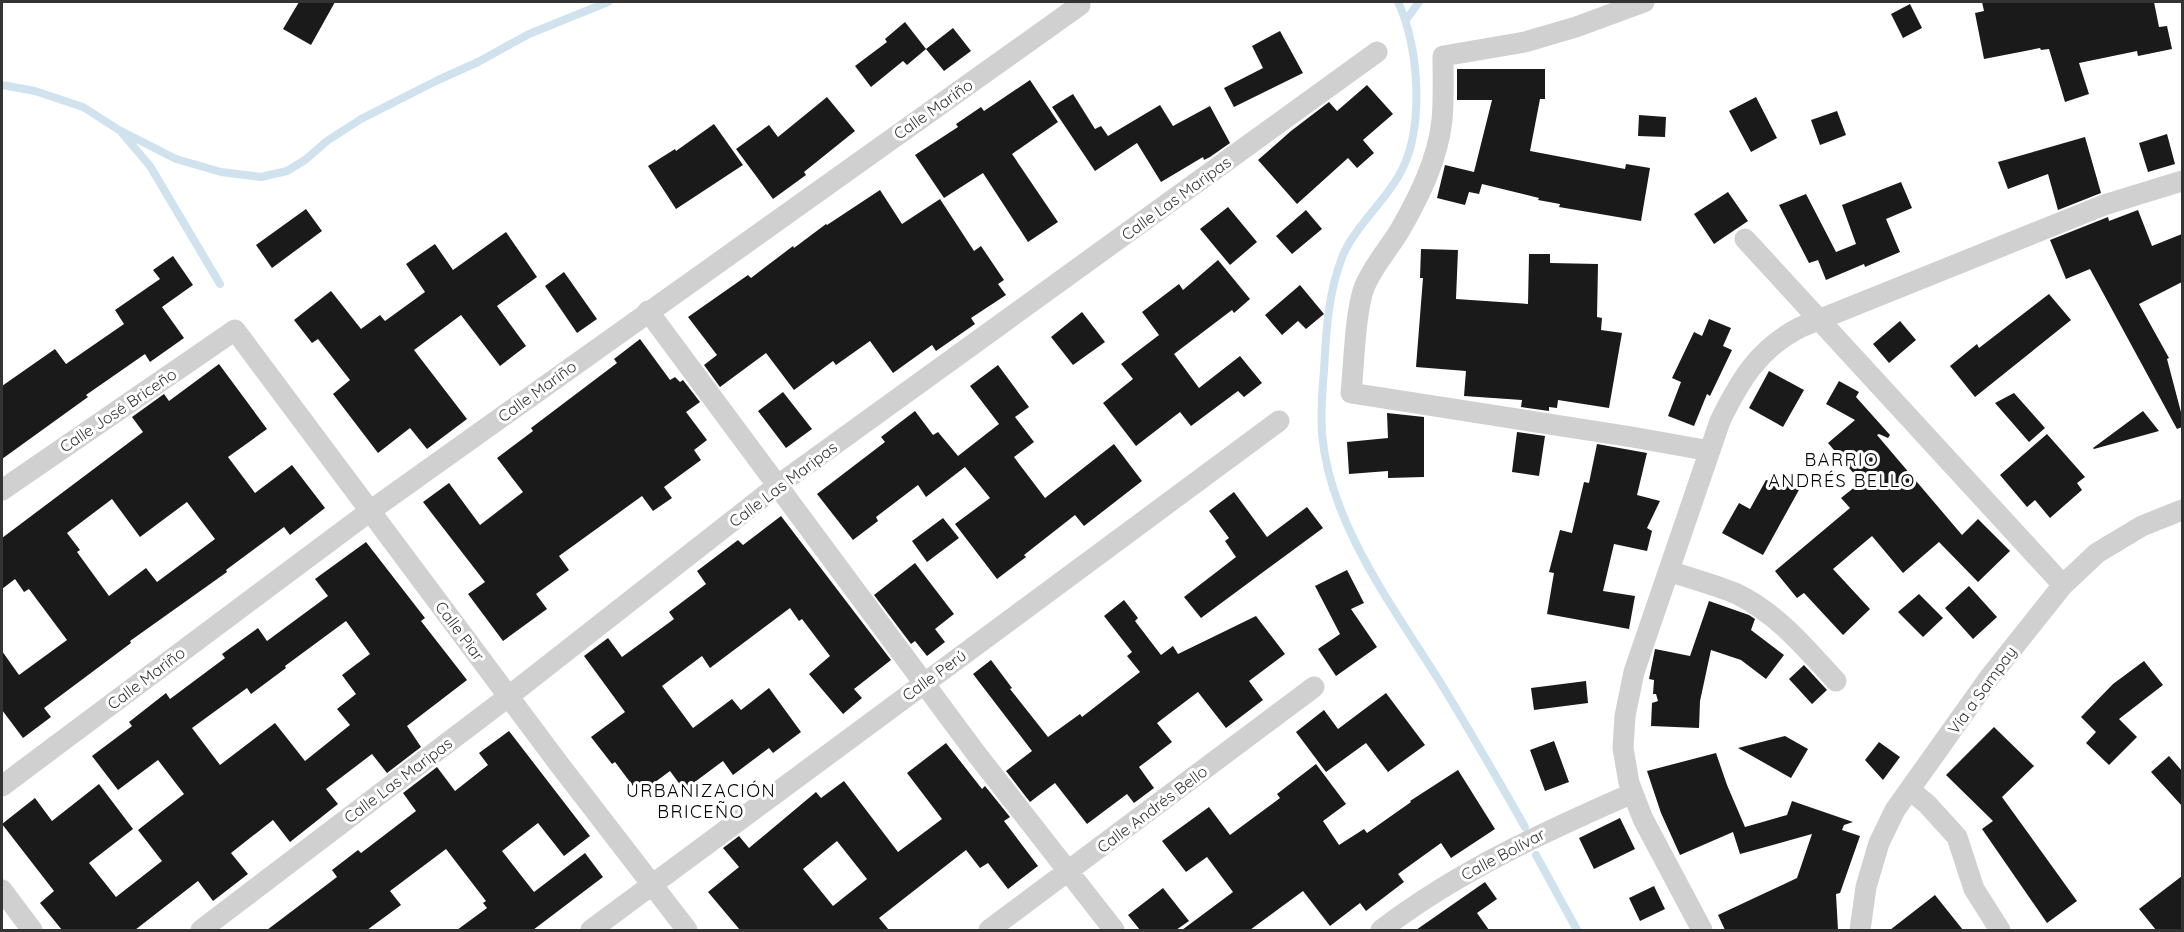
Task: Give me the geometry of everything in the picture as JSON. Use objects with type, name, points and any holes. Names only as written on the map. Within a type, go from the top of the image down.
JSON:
[{"type":"street","points":[[1644,2],[1604,8],[1576,27],[1525,42],[1443,56],[1442,121],[1437,147],[1428,173],[1399,232],[1372,272],[1363,290],[1351,393],[1710,451]]},
{"type":"street","name":"Calle Mariño","points":[[2,786],[370,510],[1080,5]]},
{"type":"street","name":"Calle Las Maripas","points":[[201,930],[509,696],[777,486],[1377,52]]},
{"type":"street","points":[[1702,930],[1643,819],[1633,793],[1623,748],[1624,716],[1634,672],[1720,421],[1738,384],[1766,350],[1783,336],[1818,319],[2104,206],[2182,180]]},
{"type":"street","points":[[1745,239],[2063,585]]},
{"type":"street","points":[[648,311],[924,682],[1114,930]]},
{"type":"street","name":"Calle Piar","points":[[235,330],[687,930]]},
{"type":"street","name":"Calle José Briceño","points":[[2,489],[235,330]]},
{"type":"street","name":"Calle Perú","points":[[591,930],[1279,421]]},
{"type":"street","name":"Vía a Sampay","points":[[1860,930],[1866,887],[1879,843],[1895,810],[1989,678],[2063,585],[2097,553],[2142,526],[2182,510]]},
{"type":"street","points":[[1669,571],[1739,596],[1757,606],[1792,634],[1836,681]]},
{"type":"street","name":"Calle Andrés Bello","points":[[989,930],[1314,687]]},
{"type":"street","points":[[1910,790],[1927,804],[1957,837],[1974,889],[2000,930]]},
{"type":"street","name":"Calle Bolívar","points":[[1381,930],[1405,923],[1443,887],[1488,860],[1539,834],[1633,793]]},
{"type":"street","points":[[2,890],[32,930]]},
{"type":"building","points":[[299,2],[335,2],[311,45],[283,29]]},
{"type":"building","points":[[1982,2],[2154,2],[2159,27],[2167,26],[2172,49],[2138,56],[2137,51],[2079,63],[2089,94],[2065,102],[2049,49],[2041,50],[2040,48],[1984,59],[1975,13],[1984,11]]},
{"type":"building","points":[[1910,4],[1922,28],[1903,38],[1891,14]]},
{"type":"building","points":[[905,22],[926,49],[907,65],[903,61],[871,87],[855,66],[887,42],[885,39]]},
{"type":"building","points":[[953,28],[971,51],[944,71],[926,49]]},
{"type":"building","points":[[1280,31],[1303,73],[1234,107],[1224,88],[1263,68],[1252,46]]},
{"type":"building","points":[[1457,69],[1545,69],[1545,99],[1540,99],[1530,151],[1625,169],[1626,164],[1650,168],[1641,221],[1559,207],[1560,204],[1482,184],[1479,194],[1469,192],[1465,205],[1437,198],[1445,165],[1474,172],[1492,100],[1457,100]]},
{"type":"building","points":[[1030,80],[1058,122],[1012,154],[1058,222],[1028,242],[983,173],[944,198],[915,155],[958,127],[956,124],[981,107],[984,111]]},
{"type":"building","points":[[1367,85],[1393,114],[1363,140],[1374,153],[1357,168],[1348,158],[1297,204],[1258,160],[1329,102],[1337,111]]},
{"type":"building","points":[[1073,94],[1095,129],[1101,126],[1108,136],[1160,105],[1173,126],[1210,106],[1230,143],[1210,157],[1204,160],[1203,157],[1161,182],[1137,143],[1095,171],[1052,107]]},
{"type":"building","points":[[827,97],[855,131],[804,172],[806,175],[773,199],[736,149],[769,125],[778,137]]},
{"type":"building","points":[[1756,97],[1777,138],[1751,152],[1729,111]]},
{"type":"building","points":[[1837,111],[1846,135],[1820,145],[1811,120]]},
{"type":"building","points":[[1639,115],[1666,117],[1665,137],[1638,136]]},
{"type":"building","points":[[714,124],[743,165],[676,209],[648,166],[675,149],[676,151]]},
{"type":"building","points":[[2167,134],[2175,164],[2148,172],[2139,143]]},
{"type":"building","points":[[2085,137],[2101,193],[2058,210],[2048,174],[2008,189],[1998,162]]},
{"type":"building","points":[[1901,182],[1912,208],[1886,219],[1900,252],[1826,280],[1818,260],[1809,263],[1779,205],[1806,194],[1836,252],[1856,244],[1842,205]]},
{"type":"building","points":[[880,190],[902,224],[940,199],[974,251],[981,246],[1004,280],[998,284],[1006,295],[971,318],[975,324],[936,351],[932,345],[893,373],[870,341],[836,365],[833,361],[794,390],[766,353],[720,387],[704,365],[717,355],[688,317],[748,275],[751,278],[793,246],[794,248],[826,224]]},
{"type":"building","points":[[1728,192],[1748,221],[1714,244],[1694,214]]},
{"type":"building","points":[[1228,207],[1257,242],[1230,265],[1200,229]]},
{"type":"building","points":[[306,209],[322,231],[272,268],[256,245]]},
{"type":"building","points":[[1306,210],[1322,229],[1292,254],[1276,236]]},
{"type":"building","points":[[2138,210],[2152,246],[2182,234],[2182,282],[2139,304],[2169,358],[2167,359],[2182,416],[2182,427],[2177,429],[2090,269],[2066,279],[2050,240],[2108,217],[2109,221]]},
{"type":"building","points":[[506,232],[537,277],[497,306],[526,346],[500,366],[461,315],[414,350],[467,419],[427,449],[410,428],[378,453],[333,394],[350,380],[318,339],[312,343],[294,320],[331,291],[361,329],[380,315],[385,321],[425,292],[406,264],[435,244],[453,270]]},
{"type":"building","points":[[1421,249],[1458,250],[1456,299],[1528,304],[1529,254],[1550,254],[1550,263],[1598,264],[1597,317],[1602,318],[1601,330],[1622,333],[1609,408],[1558,400],[1557,408],[1549,407],[1549,411],[1521,407],[1522,400],[1464,396],[1466,371],[1416,367],[1423,278],[1420,278]]},
{"type":"building","points":[[173,256],[193,285],[162,307],[184,338],[150,362],[145,354],[86,395],[88,397],[2,459],[2,386],[55,349],[66,364],[124,324],[115,310],[160,279],[153,270]]},
{"type":"building","points":[[1218,260],[1250,299],[1234,313],[1232,310],[1174,354],[1199,388],[1240,356],[1262,383],[1244,397],[1238,391],[1191,426],[1180,412],[1136,446],[1103,403],[1133,379],[1121,364],[1159,335],[1142,312],[1179,284],[1183,290]]},
{"type":"building","points":[[564,272],[597,319],[577,333],[545,286]]},
{"type":"building","points":[[1300,285],[1324,314],[1306,329],[1298,321],[1282,335],[1265,315]]},
{"type":"building","points":[[2049,294],[2071,320],[1975,397],[1950,366],[1977,344],[1979,348]]},
{"type":"building","points":[[1082,312],[1105,342],[1073,365],[1051,337]]},
{"type":"building","points":[[1709,319],[1731,328],[1723,346],[1732,350],[1710,396],[1707,394],[1694,426],[1668,416],[1681,382],[1672,378],[1694,332],[1702,336]]},
{"type":"building","points":[[1900,321],[1916,340],[1889,363],[1873,344]]},
{"type":"building","points":[[640,339],[670,380],[675,377],[680,382],[683,380],[700,402],[686,412],[707,440],[694,450],[701,460],[664,487],[672,498],[653,511],[642,496],[559,556],[569,570],[536,594],[547,609],[503,641],[468,594],[485,582],[423,502],[449,483],[480,525],[523,492],[497,458],[533,431],[531,428],[617,363],[614,359]]},
{"type":"building","points":[[219,364],[267,429],[228,457],[255,493],[292,465],[325,508],[290,535],[284,527],[226,570],[227,572],[130,641],[131,643],[44,708],[51,717],[23,738],[2,710],[2,651],[19,675],[67,640],[29,589],[24,592],[15,579],[2,589],[2,538],[143,432],[132,417],[164,394],[169,401]],"holes":[[[112,499],[140,537],[187,502],[215,539],[157,582],[146,568],[109,596],[77,552],[80,550],[67,533]]]},
{"type":"building","points":[[998,365],[1029,407],[1015,417],[1034,442],[1014,457],[1045,498],[1114,444],[1142,481],[1084,526],[1075,515],[997,579],[955,524],[990,498],[965,467],[926,497],[918,485],[876,517],[878,521],[853,540],[817,494],[885,442],[881,437],[915,411],[933,435],[938,432],[958,456],[999,424],[970,386]]},
{"type":"building","points":[[1769,371],[1804,390],[1783,427],[1749,408]]},
{"type":"building","points":[[1839,381],[1859,392],[1856,397],[1890,435],[1888,438],[1877,435],[1962,535],[1978,519],[2010,551],[1978,582],[1939,542],[1903,573],[1872,536],[1833,569],[1870,609],[1843,635],[1804,593],[1797,598],[1775,571],[1850,508],[1841,498],[1861,482],[1828,443],[1855,420],[1826,404]]},
{"type":"building","points":[[783,392],[812,429],[786,448],[758,411]]},
{"type":"building","points":[[2014,393],[2045,428],[2029,442],[1995,403]]},
{"type":"building","points":[[2143,411],[2159,431],[2093,448]]},
{"type":"building","points":[[1387,413],[1424,417],[1424,477],[1388,478],[1388,471],[1349,474],[1347,442],[1388,438]]},
{"type":"building","points":[[1517,432],[1545,436],[1539,476],[1512,472]]},
{"type":"building","points":[[2047,434],[2085,477],[2077,483],[2082,490],[2050,518],[2035,500],[2027,507],[2000,475]]},
{"type":"building","points":[[1597,444],[1647,453],[1637,495],[1660,501],[1647,528],[1652,531],[1647,551],[1614,544],[1603,591],[1635,596],[1629,629],[1547,614],[1554,573],[1549,572],[1560,530],[1572,533],[1584,482],[1589,483]]},
{"type":"building","points":[[1766,480],[1800,488],[1763,555],[1722,533],[1739,503],[1750,509]]},
{"type":"building","points":[[1234,492],[1267,537],[1307,507],[1323,528],[1201,618],[1184,597],[1236,557],[1225,541],[1229,538],[1209,511]]},
{"type":"building","points":[[781,516],[891,660],[854,689],[862,698],[843,714],[809,674],[830,656],[802,619],[799,621],[790,608],[710,668],[702,656],[662,686],[693,728],[732,699],[741,710],[769,688],[801,732],[773,753],[769,748],[733,775],[723,761],[684,790],[670,771],[639,794],[615,762],[612,764],[591,737],[625,712],[584,656],[608,638],[622,657],[674,619],[669,612],[706,584],[697,571],[738,540],[743,545]]},
{"type":"building","points":[[943,518],[959,538],[927,562],[912,541]]},
{"type":"building","points":[[366,542],[425,618],[421,621],[467,680],[407,726],[421,747],[387,773],[372,754],[326,789],[338,804],[290,842],[273,820],[231,853],[248,874],[213,901],[198,881],[135,930],[62,930],[40,903],[54,891],[2,824],[35,798],[52,821],[99,784],[133,829],[89,863],[116,897],[162,861],[138,830],[184,794],[158,760],[118,790],[92,756],[132,726],[129,722],[166,693],[170,699],[225,658],[222,654],[258,628],[267,641],[328,596],[315,579]],"holes":[[[346,621],[370,654],[342,675],[356,694],[337,709],[350,725],[305,761],[275,723],[220,765],[192,728],[247,688],[251,694]]]},
{"type":"building","points":[[915,563],[954,614],[935,629],[945,642],[927,656],[915,641],[911,644],[874,595]]},
{"type":"building","points":[[1347,570],[1364,603],[1351,609],[1377,647],[1336,676],[1318,649],[1340,634],[1315,586]]},
{"type":"building","points":[[1969,586],[1997,617],[1973,639],[1945,608]]},
{"type":"building","points":[[1919,594],[1943,618],[1923,637],[1898,612]]},
{"type":"building","points":[[1124,600],[1138,618],[1135,621],[1161,655],[1173,646],[1178,654],[1256,616],[1285,654],[1249,681],[1263,700],[1226,728],[1198,692],[1157,723],[1172,742],[1139,767],[1154,788],[1134,803],[1127,794],[1087,824],[1055,783],[1030,802],[1006,771],[1032,751],[973,674],[991,660],[1012,688],[1010,689],[1048,737],[1080,714],[1082,717],[1140,672],[1127,656],[1132,652],[1104,616]]},
{"type":"building","points":[[1709,601],[1755,619],[1751,630],[1784,655],[1766,679],[1741,660],[1711,650],[1700,701],[1699,728],[1651,726],[1652,703],[1658,701],[1656,694],[1653,694],[1654,680],[1649,679],[1655,649],[1690,656]]},
{"type":"building","points":[[2144,661],[2163,685],[2119,719],[2137,737],[2109,765],[2086,743],[2096,732],[2081,717],[2113,684]]},
{"type":"building","points":[[1804,665],[1827,690],[1812,704],[1789,679]]},
{"type":"building","points":[[1586,681],[1588,703],[1534,710],[1531,688]]},
{"type":"building","points":[[1386,693],[1425,745],[1388,772],[1366,743],[1326,772],[1296,732],[1324,710],[1338,729]]},
{"type":"building","points":[[1994,727],[2034,766],[2002,797],[2077,901],[2047,923],[1982,829],[1993,821],[1946,775]]},
{"type":"building","points":[[509,731],[590,836],[564,856],[538,823],[502,851],[534,892],[585,853],[603,877],[533,930],[457,930],[487,908],[483,903],[486,901],[446,849],[390,891],[401,905],[367,930],[267,930],[337,877],[332,870],[358,850],[361,853],[416,811],[403,793],[437,767],[455,791],[488,765],[479,753]]},
{"type":"building","points":[[1785,736],[1808,749],[1791,778],[1738,748]]},
{"type":"building","points":[[1554,741],[1569,782],[1545,791],[1530,750]]},
{"type":"building","points":[[1879,742],[1900,757],[1883,780],[1865,760]]},
{"type":"building","points":[[946,743],[982,789],[985,786],[1010,817],[1004,821],[1038,866],[1008,889],[988,863],[980,868],[966,850],[879,918],[889,930],[740,930],[708,892],[739,867],[723,848],[739,836],[749,848],[816,792],[821,798],[844,781],[898,852],[942,819],[907,773]],"holes":[[[837,841],[867,879],[833,906],[803,869]]]},
{"type":"building","points":[[1716,753],[1745,827],[1787,815],[1792,801],[1853,822],[1844,825],[1842,830],[1860,836],[1840,893],[1836,894],[1838,930],[1725,930],[1718,915],[1797,878],[1812,834],[1740,854],[1733,832],[1680,855],[1661,813],[1647,771]]},
{"type":"building","points":[[2169,756],[2182,771],[2182,806],[2151,772]]},
{"type":"building","points":[[1316,764],[1346,804],[1323,821],[1339,845],[1364,829],[1367,833],[1410,801],[1458,770],[1495,829],[1451,858],[1441,843],[1398,874],[1404,882],[1366,911],[1360,903],[1330,926],[1303,891],[1250,930],[1182,930],[1233,892],[1207,857],[1186,872],[1162,841],[1209,807],[1230,835],[1280,798],[1277,794]]},
{"type":"building","points":[[1620,818],[1635,849],[1594,869],[1579,838]]},
{"type":"building","points":[[2182,876],[2182,930],[2156,930],[2139,909]]},
{"type":"building","points":[[1485,882],[1497,899],[1477,913],[1489,930],[1416,930]]},
{"type":"building","points":[[1654,886],[1665,909],[1640,921],[1629,898]]},
{"type":"building","points":[[1163,888],[1189,921],[1176,930],[1140,930],[1128,915]]},
{"type":"building","points":[[1935,895],[1963,930],[1890,930]]},
{"type":"waterway","points":[[2,85],[35,91],[83,107],[119,130],[176,159],[221,172],[261,177],[287,171],[361,119],[478,62],[529,34],[608,2]]},
{"type":"waterway","points":[[1398,2],[1411,43],[1415,66],[1416,114],[1412,138],[1407,159],[1398,177],[1348,244],[1338,269],[1327,327],[1322,395],[1322,434],[1328,469],[1352,536],[1525,827]]},
{"type":"waterway","points":[[1406,20],[1419,2]]},
{"type":"waterway","points":[[122,133],[150,166],[220,284]]},
{"type":"waterway","points":[[1536,855],[1577,930]]},
{"type":"district","name":"BARRIO ANDRÉS BELLO","points":[[1842,469]]},
{"type":"district","name":"URBANIZACIÓN BRICEÑO","points":[[701,800]]}]
